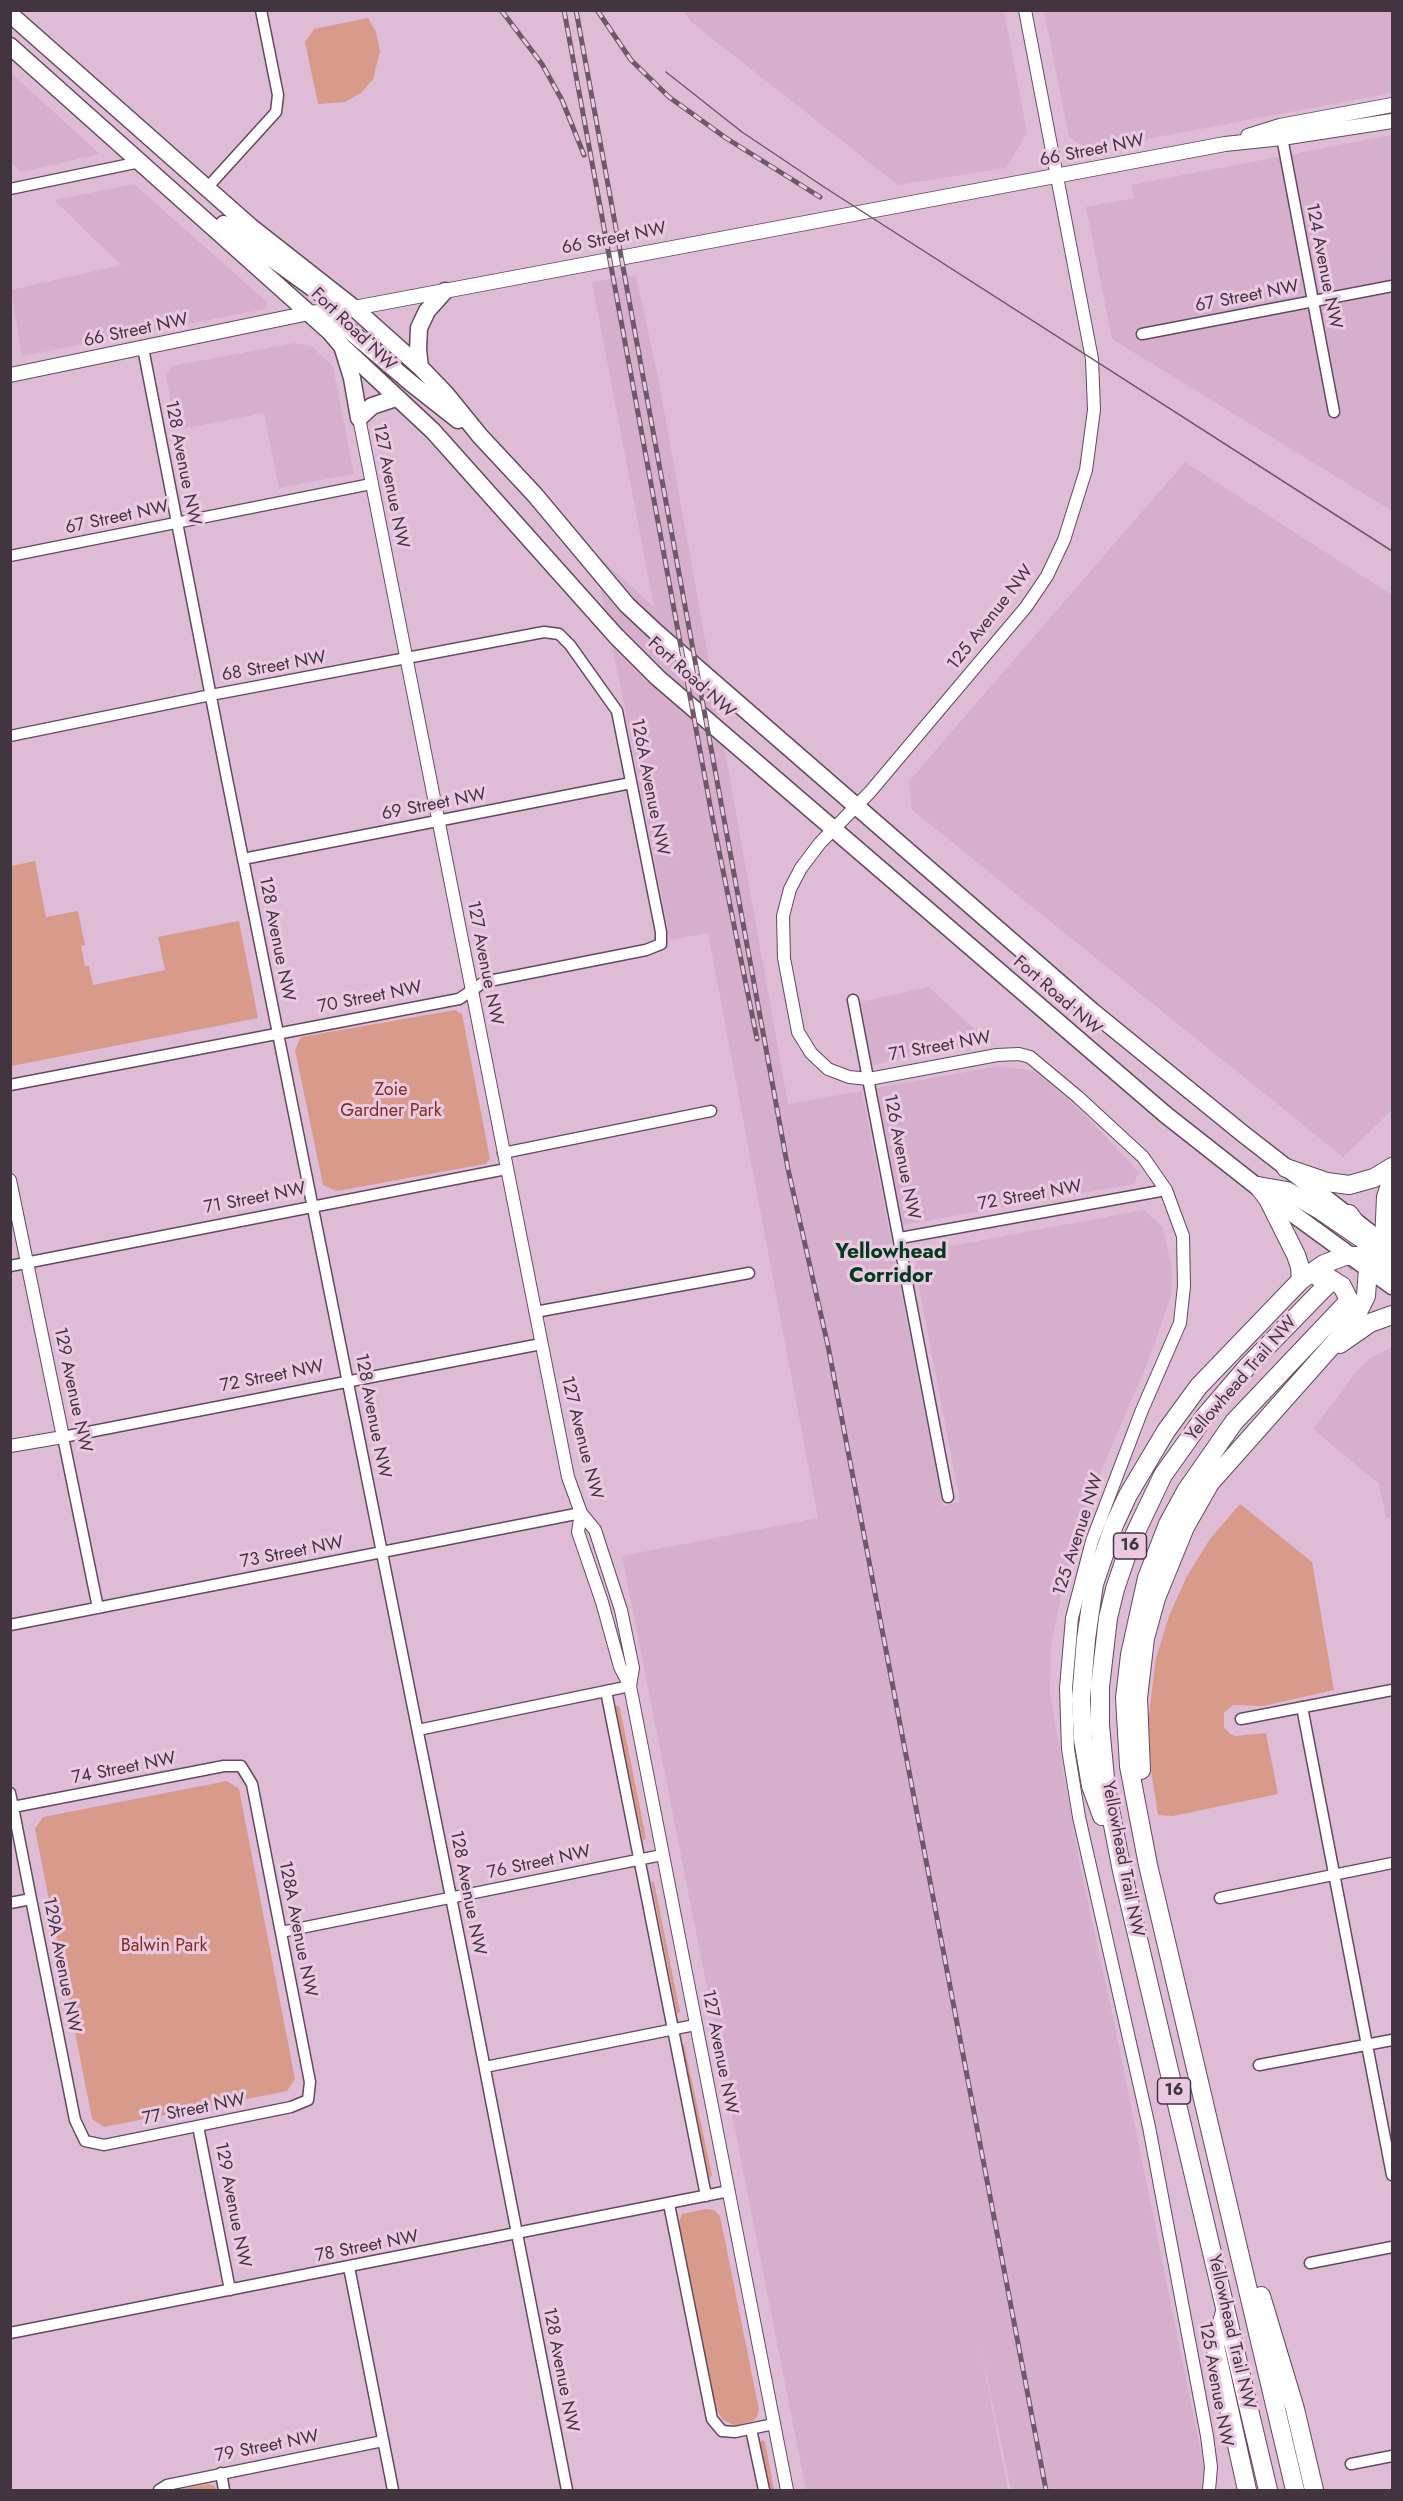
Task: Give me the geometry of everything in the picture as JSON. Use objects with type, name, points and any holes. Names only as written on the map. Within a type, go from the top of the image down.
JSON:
[{"type":"highway","points":[[1286,1168],[1327,1182],[1348,1185],[1374,1178],[1392,1167]]},
{"type":"highway","points":[[1148,1865],[1138,1698],[1145,1638],[1156,1598],[1185,1527],[1210,1483],[1344,1332],[1366,1296],[1383,1254],[1386,1197],[1392,1185]]},
{"type":"highway","points":[[1258,1186],[1287,1191],[1320,1210],[1383,1254]]},
{"type":"highway","points":[[1258,1186],[1268,1199],[1296,1256],[1301,1280]]},
{"type":"highway","points":[[1349,1214],[1383,1254]]},
{"type":"highway","points":[[1122,1871],[1091,1786],[1083,1739],[1081,1698],[1094,1584],[1114,1525],[1166,1431],[1199,1386],[1301,1280],[1337,1258],[1383,1254]]},
{"type":"highway","points":[[1301,1280],[1315,1277],[1329,1278],[1342,1286],[1352,1306],[1344,1332]]},
{"type":"highway","name":"Yellowhead Trail NW","points":[[1268,2490],[1122,1871],[1106,1789],[1100,1725],[1100,1687],[1108,1618],[1131,1542],[1163,1475],[1205,1416],[1326,1285]]},
{"type":"highway","name":"Yellowhead Trail NW","points":[[1295,2490],[1148,1865],[1129,1766],[1125,1698],[1130,1655],[1147,1578],[1168,1524],[1210,1452],[1234,1422],[1345,1305]]},
{"type":"highway","points":[[1322,1357],[1371,1323],[1392,1315]]},
{"type":"highway","points":[[1213,2142],[1295,2409],[1314,2490]]},
{"type":"highway","points":[[1225,2310],[1215,2346],[1247,2490]]},
{"type":"main road","name":"Fort Road NW","points":[[10,14],[206,189],[354,308],[420,367],[447,394],[480,436],[535,495],[627,605],[657,633],[1056,981],[1286,1168],[1349,1214]]},
{"type":"main road","name":"Fort Road NW","points":[[10,46],[309,313],[454,453],[639,660],[1150,1101],[1350,1257]]},
{"type":"main road","name":"66 Street NW","points":[[10,375],[309,313],[354,308],[1225,144],[1392,105]]},
{"type":"main road","name":"66 Street NW","points":[[1281,132],[1392,121]]},
{"type":"main road","points":[[185,202],[221,222],[320,294],[354,308]]},
{"type":"main road","points":[[420,367],[419,328],[427,311],[445,291]]},
{"type":"main road","points":[[309,313],[327,318],[346,328],[411,383],[480,436]]},
{"type":"main road","points":[[342,346],[352,378],[359,418]]},
{"type":"main road","points":[[359,418],[372,406],[396,398]]},
{"type":"main road","points":[[1383,1254],[1392,1286]]},
{"type":"street","points":[[206,189],[276,112],[278,95],[261,10]]},
{"type":"street","name":"125 Avenue NW","points":[[868,1079],[849,1077],[819,1063],[807,1048],[795,1021],[784,958],[783,916],[790,890],[807,857],[856,806],[997,644],[1026,607],[1055,561],[1078,503],[1093,427],[1092,358],[1025,10]]},
{"type":"street","name":"124 Avenue NW","points":[[1281,132],[1334,412]]},
{"type":"street","points":[[10,189],[140,162]]},
{"type":"street","name":"67 Street NW","points":[[1142,334],[1392,285]]},
{"type":"street","name":"128 Avenue NW","points":[[143,348],[243,859],[452,1898],[567,2490]]},
{"type":"street","name":"127 Avenue NW","points":[[359,418],[568,1477],[580,1513],[595,1530],[621,1610],[633,1668],[630,1686]]},
{"type":"street","name":"67 Street NW","points":[[10,556],[371,484]]},
{"type":"street","name":"68 Street NW","points":[[10,735],[544,632]]},
{"type":"street","name":"126A Avenue NW","points":[[544,632],[552,632],[564,637],[617,711],[661,932],[661,944]]},
{"type":"street","name":"69 Street NW","points":[[243,859],[631,783]]},
{"type":"street","name":"70 Street NW","points":[[10,1085],[459,999],[484,982],[646,950],[661,944]]},
{"type":"street","name":"126 Avenue NW","points":[[853,1000],[948,1497]]},
{"type":"street","name":"125 Avenue NW","points":[[1019,1054],[1030,1057],[1041,1064],[1143,1157],[1166,1190],[1183,1236],[1184,1286],[1180,1323],[1140,1413],[1092,1541],[1074,1605],[1067,1668],[1068,1749],[1079,1817],[1149,2127],[1207,2436],[1211,2467],[1209,2490]]},
{"type":"street","name":"71 Street NW","points":[[868,1079],[997,1055],[1019,1054]]},
{"type":"street","points":[[503,1153],[711,1111]]},
{"type":"street","name":"71 Street NW","points":[[10,1266],[506,1169]]},
{"type":"street","name":"129 Avenue NW","points":[[10,1180],[98,1608]]},
{"type":"street","name":"72 Street NW","points":[[900,1238],[1166,1190]]},
{"type":"street","points":[[535,1312],[749,1273]]},
{"type":"street","name":"72 Street NW","points":[[10,1446],[541,1344]]},
{"type":"street","name":"127 Avenue NW","points":[[580,1513],[578,1532],[602,1602],[620,1667],[630,1686],[787,2490]]},
{"type":"street","name":"73 Street NW","points":[[10,1625],[580,1513]]},
{"type":"street","points":[[418,1730],[630,1686]]},
{"type":"street","points":[[1241,1719],[1392,1690]]},
{"type":"street","points":[[606,1691],[705,2196]]},
{"type":"street","points":[[1302,1707],[1392,2175]]},
{"type":"street","name":"74 Street NW","points":[[13,1807],[224,1766],[241,1767]]},
{"type":"street","name":"128A Avenue NW","points":[[241,1767],[252,1784],[310,2082],[308,2100]]},
{"type":"street","name":"129A Avenue NW","points":[[10,1793],[75,2120],[85,2141]]},
{"type":"street","name":"76 Street NW","points":[[281,1932],[662,1855]]},
{"type":"street","points":[[1220,1898],[1392,1863]]},
{"type":"street","points":[[10,1903],[31,1899]]},
{"type":"street","points":[[485,2067],[696,2025]]},
{"type":"street","points":[[1259,2065],[1392,2040]]},
{"type":"street","name":"77 Street NW","points":[[85,2141],[104,2145],[291,2108],[308,2100]]},
{"type":"street","name":"129 Avenue NW","points":[[198,2126],[230,2290]]},
{"type":"street","name":"78 Street NW","points":[[10,2333],[729,2191]]},
{"type":"street","points":[[669,2204],[712,2419],[722,2431],[735,2432],[774,2424]]},
{"type":"street","points":[[1310,2263],[1392,2247]]},
{"type":"street","points":[[349,2267],[393,2490]]},
{"type":"street","points":[[751,2428],[764,2490]]},
{"type":"street","name":"79 Street NW","points":[[159,2490],[167,2484],[383,2441]]},
{"type":"street","points":[[1351,2464],[1392,2456]]},
{"type":"street","points":[[220,2473],[224,2490]]},
{"type":"shaded area","points":[[683,11],[1004,11],[1027,133],[1006,168],[898,185],[690,21]]},
{"type":"shaded area","points":[[1044,11],[1392,11],[1392,93],[1088,150],[1069,137]]},
{"type":"shaded area","points":[[10,73],[100,154],[21,172],[11,162]]},
{"type":"shaded area","points":[[1392,135],[1392,511],[1112,339],[1086,207],[1134,198],[1131,185]]},
{"type":"shaded area","points":[[134,184],[267,302],[266,309],[22,356],[11,290],[121,265],[54,200]]},
{"type":"shaded area","points":[[636,275],[659,382],[788,1104],[862,1091],[943,1506],[960,1502],[915,1267],[918,1252],[1144,1210],[1163,1227],[1172,1269],[1171,1296],[1148,1362],[1095,1485],[1061,1596],[1051,1646],[1050,1693],[1080,1866],[1200,2447],[1204,2470],[1201,2490],[1011,2490],[979,2341],[1008,2490],[806,2490],[622,1556],[818,1518],[708,933],[670,940],[605,616],[595,553],[654,607],[592,282]]},
{"type":"shaded area","points":[[295,343],[312,347],[333,366],[354,474],[279,488],[264,413],[176,430],[166,375],[172,366]]},
{"type":"shaded area","points":[[1185,462],[1392,595],[1392,1110],[1343,1157],[912,810],[909,781]]},
{"type":"shaded area","points":[[929,987],[986,1040],[872,1065],[860,1002]]},
{"type":"shaded area","points":[[999,1066],[1036,1071],[1080,1110],[1139,1172],[1134,1184],[903,1225],[877,1088]]},
{"type":"shaded area","points":[[1392,1347],[1392,1517],[1386,1518],[1379,1484],[1313,1429],[1356,1372],[1369,1359]]},
{"type":"green space","points":[[368,18],[376,32],[380,51],[373,79],[361,93],[345,102],[318,104],[305,42],[314,29]]},
{"type":"green space","points":[[35,861],[46,917],[78,911],[85,945],[81,946],[85,966],[89,966],[93,985],[165,970],[158,937],[239,921],[258,1018],[11,1066],[11,866]]},
{"type":"green space","name":"Zoie Gardner Park","points":[[455,1010],[462,1014],[490,1159],[485,1164],[337,1191],[323,1185],[295,1050],[301,1037]]},
{"type":"green space","points":[[1240,1504],[1312,1562],[1334,1690],[1263,1706],[1233,1705],[1224,1713],[1224,1727],[1230,1734],[1235,1736],[1266,1733],[1278,1794],[1173,1816],[1158,1815],[1150,1764],[1148,1722],[1156,1658],[1169,1616],[1187,1576],[1210,1539]]},
{"type":"green space","points":[[617,1705],[620,1708],[646,1838],[643,1841],[615,1708]]},
{"type":"green space","name":"Balwin Park","points":[[227,1781],[239,1789],[295,2079],[287,2091],[104,2127],[92,2119],[35,1829],[43,1817]]},
{"type":"green space","points":[[651,1881],[654,1882],[680,2012],[677,2014]]},
{"type":"green space","points":[[684,2044],[712,2175],[709,2178],[682,2047]]},
{"type":"green space","points":[[706,2209],[714,2210],[720,2216],[759,2410],[753,2421],[736,2426],[723,2420],[715,2407],[679,2222],[682,2214]]},
{"type":"green space","points":[[762,2440],[765,2442],[774,2490],[769,2490],[760,2443]]},
{"type":"green space","points":[[208,2484],[217,2490],[177,2490]]},
{"type":"tunnel","points":[[1327,1285],[1359,1249]]},
{"type":"tram line","points":[[666,72],[742,132],[824,187],[1392,551]]},
{"type":"railway","points":[[501,10],[542,64],[562,100],[584,155]]},
{"type":"railway","points":[[564,10],[712,816],[757,1039]]},
{"type":"railway","points":[[576,10],[788,1169],[828,1346],[1046,2490]]},
{"type":"railway","points":[[597,10],[631,60],[669,97],[726,138],[820,197]]},
{"type":"district","name":"Yellowhead Corridor","points":[[891,1265]]}]
